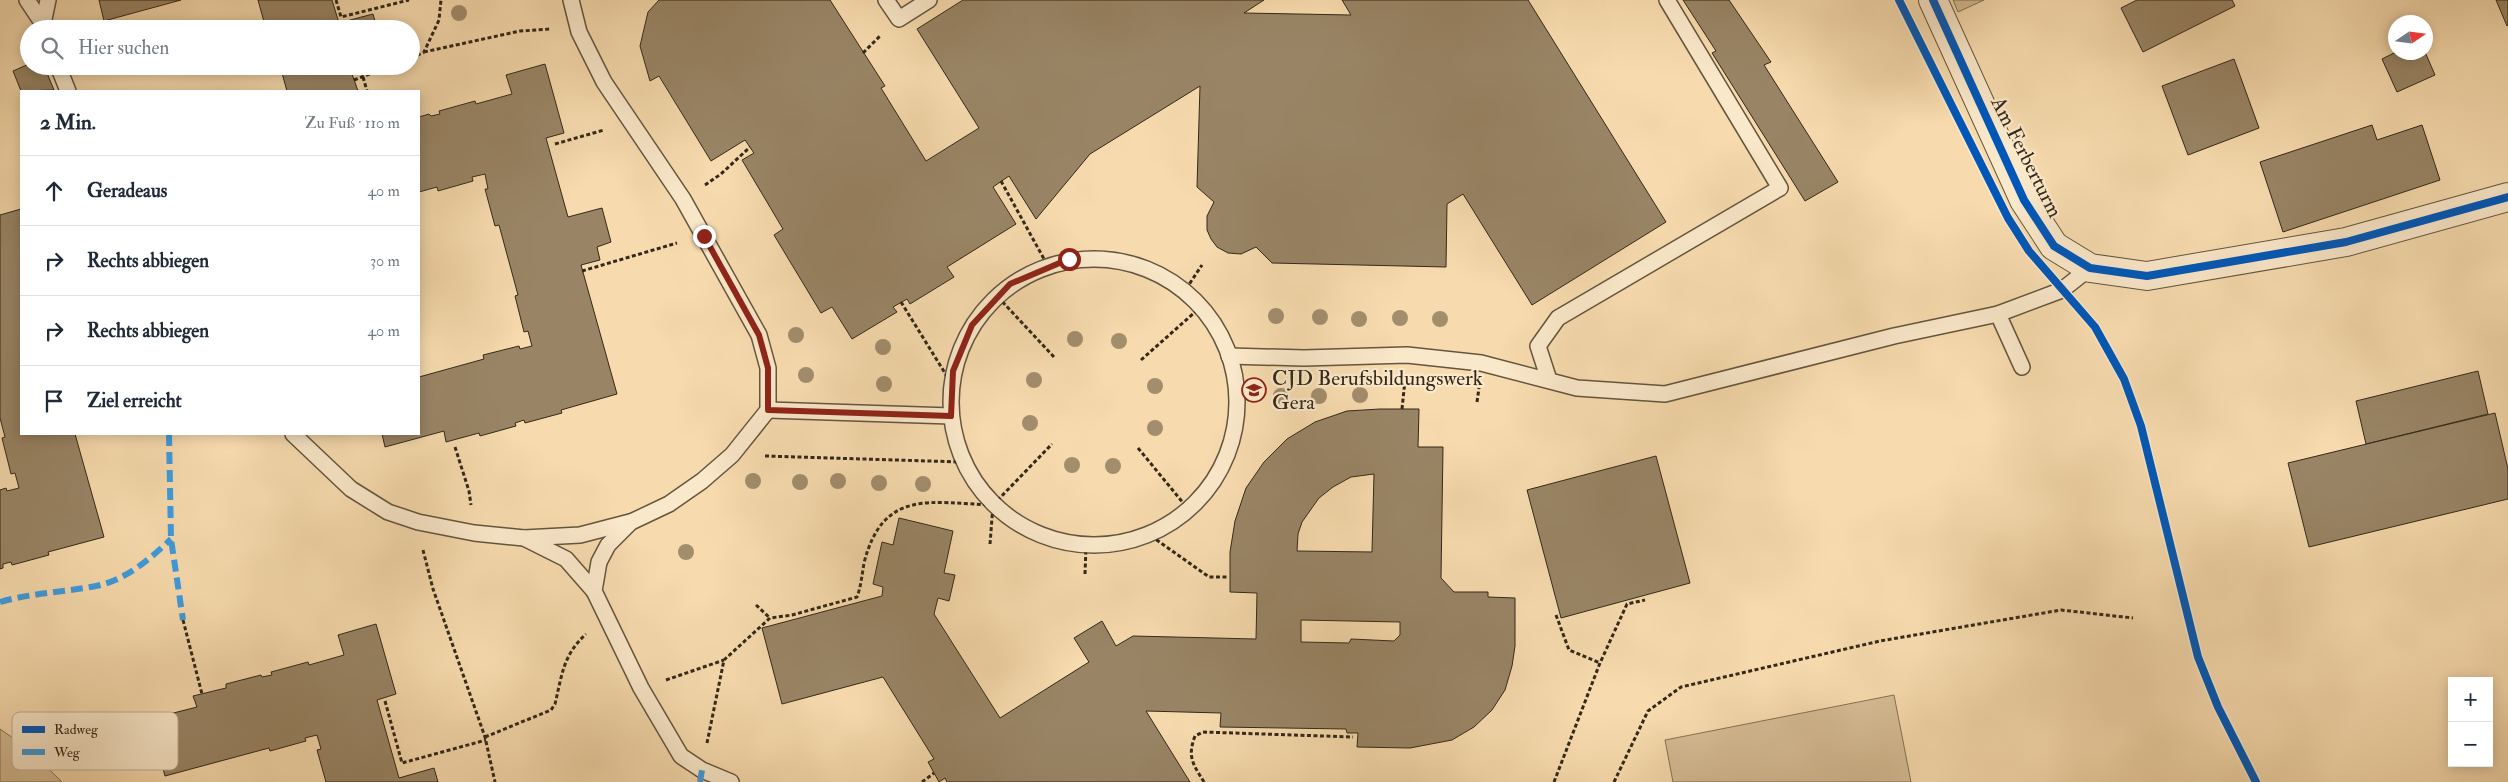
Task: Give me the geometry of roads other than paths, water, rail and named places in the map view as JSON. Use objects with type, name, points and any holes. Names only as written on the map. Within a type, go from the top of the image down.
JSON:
[{"type":"street","name":"Am Ferberturm","points":[[1933,0],[2024,200],[2054,246],[2090,268],[2146,276],[2346,242],[2508,197]]},
{"type":"lane","points":[[27,0],[40,20]]},
{"type":"lane","points":[[45,20],[48,0]]},
{"type":"lane","points":[[295,435],[351,489],[388,512],[418,522],[474,533],[524,538],[580,535],[631,522],[669,504],[702,481],[732,455],[768,410],[768,368],[759,335],[684,199],[604,82],[579,32],[571,0]]},
{"type":"lane","points":[[886,0],[899,19],[929,0]]},
{"type":"lane","points":[[1549,380],[1538,346],[1558,318],[1780,188],[1668,0]]},
{"type":"lane","points":[[62,75],[68,90]]},
{"type":"lane","points":[[1069,259],[1136,263],[1186,290],[1203,305],[1229,356],[1235,368],[1238,422],[1226,462],[1189,510],[1150,536],[1086,547],[1036,535],[993,504],[961,462],[951,416],[953,371],[972,325],[1010,284],[1069,259]]},
{"type":"lane","points":[[1229,356],[1304,358],[1407,354],[1481,363],[1577,388],[1665,394],[1894,336],[1998,314],[2062,290],[2090,268]]},
{"type":"lane","points":[[1998,314],[2022,367]]},
{"type":"lane","points":[[768,410],[951,416]]},
{"type":"lane","points":[[594,592],[599,562],[608,545],[631,522]]},
{"type":"lane","points":[[524,538],[566,558],[594,592],[641,688],[680,756],[702,770],[731,782]]},
{"type":"place","name":"CJD Berufsbildungswerk Gera","points":[[1254,390]]}]
